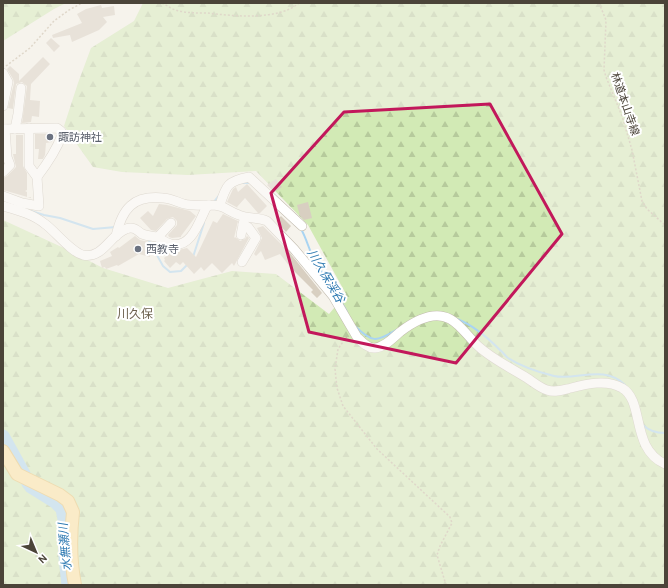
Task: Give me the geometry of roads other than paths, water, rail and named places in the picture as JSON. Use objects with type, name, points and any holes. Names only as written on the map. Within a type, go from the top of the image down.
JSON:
[{"type":"main road","points":[[3,451],[17,474],[60,495],[68,501],[72,507],[71,556],[75,585]]},
{"type":"street","points":[[3,73],[8,82],[3,106]]},
{"type":"street","points":[[3,172],[10,165],[7,157],[8,129],[18,114],[21,88]]},
{"type":"street","points":[[3,196],[22,203],[39,206],[37,177],[29,166],[29,128]]},
{"type":"street","points":[[8,129],[57,128],[61,131],[62,136],[52,156],[37,177]]},
{"type":"street","points":[[220,205],[228,185],[235,180],[249,177],[302,226]]},
{"type":"street","points":[[116,236],[122,217],[133,202],[148,198],[164,198],[185,204],[220,205],[244,220],[256,238],[242,262]]},
{"type":"street","points":[[3,206],[30,215],[45,223],[68,245],[83,255],[95,254],[103,249],[121,232],[130,228],[135,228],[143,234],[158,237],[172,244],[180,244],[188,240],[194,233],[206,208],[209,205]]},
{"type":"street","points":[[244,220],[262,219],[267,221],[333,296],[362,343],[369,347],[375,348],[382,346],[410,325],[429,316],[445,316],[455,322],[479,347],[545,390],[558,391],[586,384],[616,385],[622,388],[630,397],[646,447],[656,458],[665,464]]},
{"type":"street","points":[[241,235],[244,220]]},
{"type":"street","points":[[158,237],[171,223]]},
{"type":"waterway","name":"川久保渓谷","points":[[241,183],[251,183]]},
{"type":"waterway","name":"川久保渓谷","points":[[213,203],[220,194]]},
{"type":"waterway","name":"川久保渓谷","points":[[31,211],[60,218],[93,229],[116,227]]},
{"type":"waterway","name":"川久保渓谷","points":[[193,257],[204,223]]},
{"type":"waterway","name":"川久保渓谷","points":[[301,229],[315,261],[347,312]]},
{"type":"waterway","name":"川久保渓谷","points":[[148,239],[163,266],[170,272],[181,271],[187,265]]},
{"type":"waterway","name":"川久保渓谷","points":[[457,319],[480,332],[508,358],[530,369],[563,377],[590,374],[608,375],[625,385]]},
{"type":"waterway","name":"川久保渓谷","points":[[355,326],[361,332],[374,339],[384,337],[396,330]]},
{"type":"waterway","name":"川久保渓谷","points":[[643,425],[653,431],[665,433]]},
{"type":"waterway","name":"水無瀬川","points":[[3,436],[31,487],[55,502],[62,509],[64,519],[65,557],[68,585]]},
{"type":"place","name":"諏訪神社","points":[[50,137]]},
{"type":"place","name":"西教寺","points":[[138,249]]},
{"type":"district","name":"川久保","points":[[135,314]]}]
